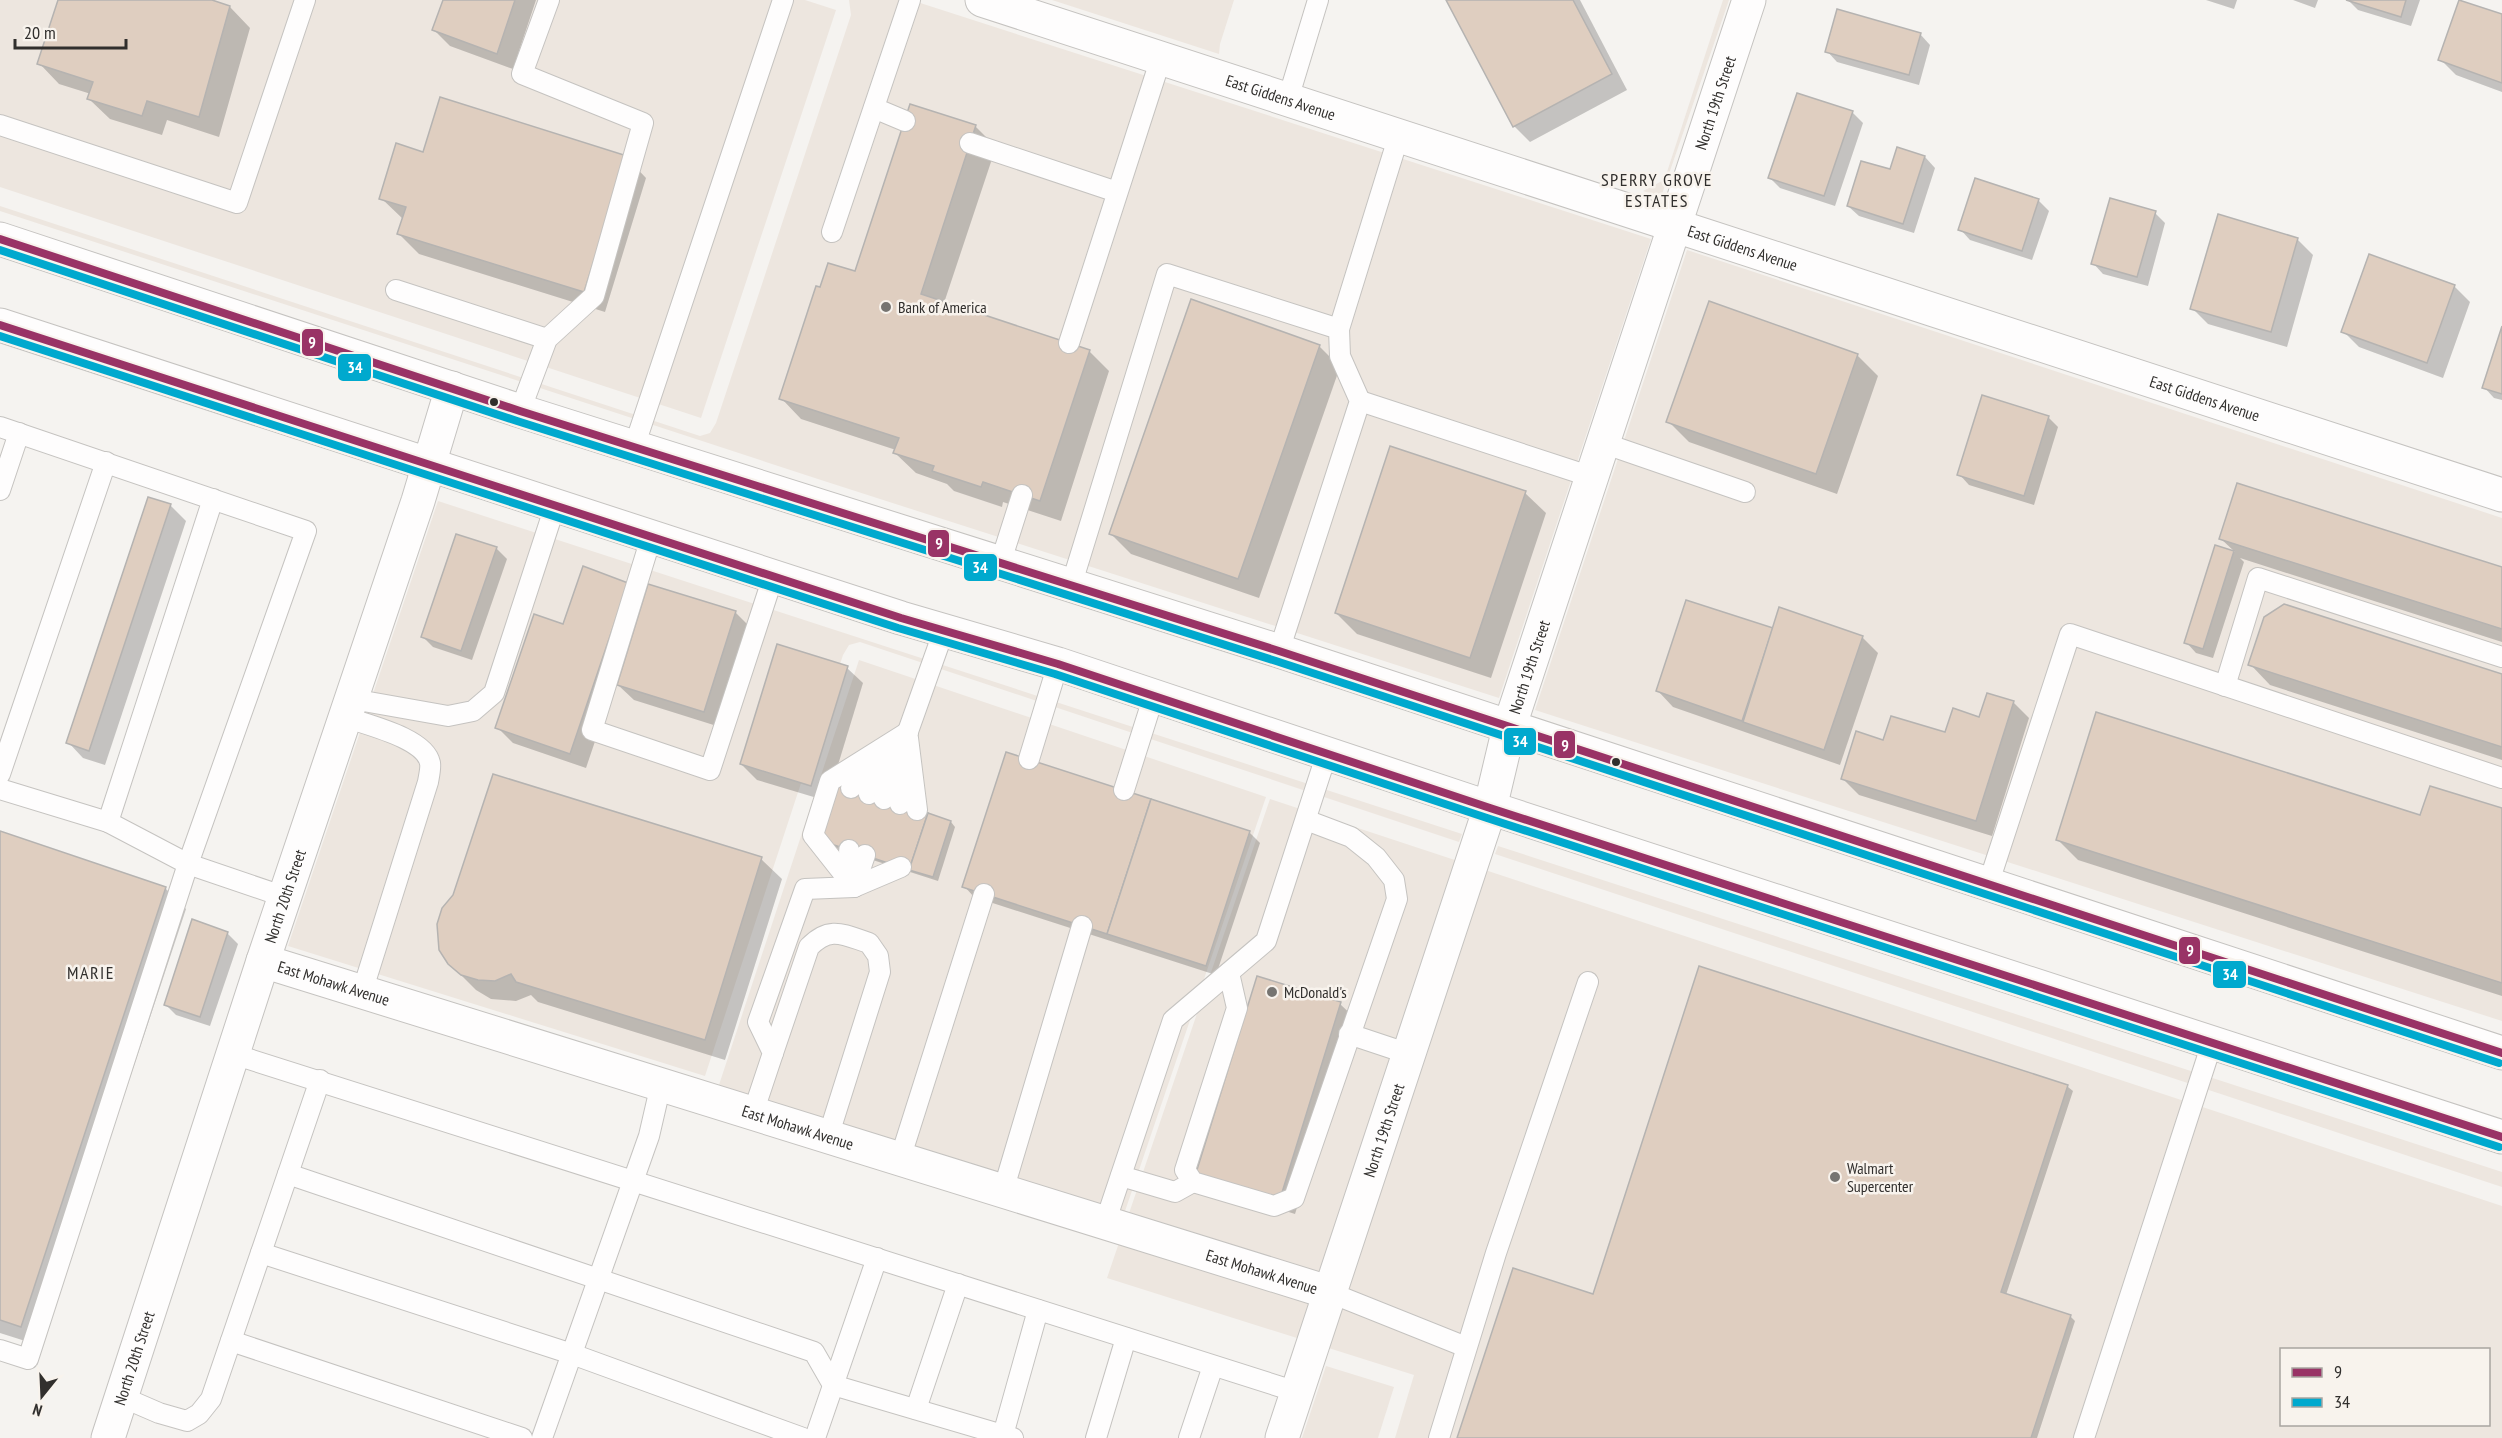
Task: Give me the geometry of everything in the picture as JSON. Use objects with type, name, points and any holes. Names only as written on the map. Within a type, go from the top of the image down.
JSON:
[{"type":"street","name":"East Giddens Avenue","points":[[982,0],[1676,224],[2502,495]]},
{"type":"street","name":"North 19th Street","points":[[1282,1438],[1490,808],[1509,728],[1749,0]]},
{"type":"street","points":[[0,239],[520,411],[1279,651],[2502,1053]]},
{"type":"street","points":[[0,325],[651,538],[901,618],[1059,664],[1490,808],[2502,1137]]},
{"type":"street","name":"North 20th Street","points":[[108,1438],[263,961],[429,466],[452,388]]},
{"type":"street","name":"East Mohawk Avenue","points":[[263,961],[1331,1293]]},
{"type":"lane","points":[[0,125],[237,203],[306,0]]},
{"type":"lane","points":[[520,411],[547,339],[594,296],[643,123],[522,74],[549,0]]},
{"type":"lane","points":[[633,447],[783,0]]},
{"type":"lane","points":[[832,232],[910,0]]},
{"type":"lane","points":[[1288,99],[1318,0]]},
{"type":"lane","points":[[1069,343],[1161,58]]},
{"type":"lane","points":[[873,108],[905,121]]},
{"type":"lane","points":[[1279,651],[1360,400],[1340,356],[1339,329],[1399,135]]},
{"type":"lane","points":[[970,143],[1117,192]]},
{"type":"lane","points":[[1071,586],[1167,274],[1339,329]]},
{"type":"lane","points":[[396,291],[547,339]]},
{"type":"lane","points":[[1360,400],[1592,477]]},
{"type":"lane","points":[[0,427],[306,531],[188,864],[28,1359],[0,1350]]},
{"type":"lane","points":[[0,490],[19,434]]},
{"type":"lane","points":[[1603,443],[1745,492]]},
{"type":"lane","points":[[0,774],[106,462]]},
{"type":"lane","points":[[1000,564],[1022,495]]},
{"type":"lane","points":[[108,822],[213,499]]},
{"type":"lane","points":[[349,708],[448,716],[473,711],[494,693],[555,506]]},
{"type":"lane","points":[[651,538],[592,730],[710,770],[773,577]]},
{"type":"lane","points":[[2225,686],[2258,579],[2502,657]]},
{"type":"lane","points":[[908,732],[884,799],[944,630]]},
{"type":"lane","points":[[1988,885],[2070,634],[2502,778]]},
{"type":"lane","points":[[1029,759],[1059,664]]},
{"type":"lane","points":[[1124,790],[1154,695]]},
{"type":"lane","points":[[349,708],[412,741],[424,752],[430,763],[428,782],[362,992]]},
{"type":"lane","points":[[854,887],[813,835],[830,781],[908,732]]},
{"type":"lane","points":[[1105,1223],[1173,1020],[1266,940],[1327,753]]},
{"type":"lane","points":[[0,789],[108,822],[188,864],[285,897]]},
{"type":"lane","points":[[1229,973],[1237,1008],[1185,1170],[1193,1182],[1274,1206],[1294,1198],[1397,899],[1394,880],[1376,857],[1351,837],[1306,820]]},
{"type":"lane","points":[[854,887],[857,853],[854,887]]},
{"type":"lane","points":[[773,1053],[758,1022],[805,889],[854,887],[901,867]]},
{"type":"lane","points":[[900,1159],[984,894]]},
{"type":"lane","points":[[1003,1191],[1082,926]]},
{"type":"lane","points":[[753,1113],[809,947],[819,937],[836,932],[870,942],[878,956],[880,972],[828,1137]]},
{"type":"lane","points":[[1438,1438],[1466,1347],[1588,982]]},
{"type":"lane","points":[[1349,1034],[1410,1053]]},
{"type":"lane","points":[[2084,1438],[2212,1043]]},
{"type":"lane","points":[[233,1054],[1297,1392]]},
{"type":"lane","points":[[122,1397],[159,1413],[187,1420],[199,1414],[211,1399],[320,1080]]},
{"type":"lane","points":[[542,1438],[649,1136],[661,1084]]},
{"type":"lane","points":[[288,1174],[814,1352],[833,1384],[1008,1437],[1038,1310]]},
{"type":"lane","points":[[1121,1176],[1175,1192],[1193,1182]]},
{"type":"lane","points":[[261,1253],[572,1354],[803,1438]]},
{"type":"lane","points":[[815,1438],[877,1258]]},
{"type":"lane","points":[[916,1409],[958,1284]]},
{"type":"lane","points":[[1331,1293],[1466,1347]]},
{"type":"lane","points":[[1096,1438],[1126,1338]]},
{"type":"lane","points":[[231,1341],[522,1438]]},
{"type":"lane","points":[[1189,1438],[1214,1366]]},
{"type":"shaded area","points":[[0,0],[805,0],[836,10],[701,418],[0,187]]},
{"type":"shaded area","points":[[849,0],[911,0],[1651,239],[1499,698],[821,480],[0,211],[0,206],[700,436],[710,433],[716,423],[851,15]]},
{"type":"shaded area","points":[[1052,0],[1234,0],[1219,54]]},
{"type":"shaded area","points":[[1723,0],[1729,0],[1662,194],[1665,196],[1664,198],[1643,191],[1662,181],[1667,172]]},
{"type":"shaded area","points":[[1687,250],[2502,518],[2502,1021],[1535,710]]},
{"type":"shaded area","points":[[438,501],[1462,834],[1459,842],[860,642],[849,645],[843,655],[705,1076],[288,946]]},
{"type":"shaded area","points":[[859,660],[1266,797],[1122,1220],[717,1091]]},
{"type":"shaded area","points":[[1270,799],[2502,1206],[2502,1438],[1395,1438],[1414,1375],[1107,1278]]},
{"type":"shaded area","points":[[1498,846],[2502,1172],[2502,1187],[1495,854]]},
{"type":"shaded area","points":[[1326,1366],[1394,1387],[1378,1438],[1302,1438]]},
{"type":"building","points":[[58,0],[212,0],[230,6],[199,117],[147,101],[142,116],[87,99],[93,82],[37,64]]},
{"type":"building","points":[[443,0],[515,0],[497,54],[432,30]]},
{"type":"building","points":[[1446,0],[1573,0],[1612,74],[1513,127]]},
{"type":"building","points":[[2346,0],[2406,0],[2401,17]]},
{"type":"building","points":[[2459,0],[2502,14],[2502,83],[2438,60]]},
{"type":"building","points":[[1837,9],[1921,33],[1909,75],[1825,52]]},
{"type":"building","points":[[1797,93],[1853,111],[1824,196],[1768,178]]},
{"type":"building","points":[[440,97],[627,156],[584,292],[397,234],[406,207],[379,199],[396,143],[423,152]]},
{"type":"building","points":[[910,104],[976,125],[921,294],[1090,350],[1040,501],[983,482],[981,487],[932,471],[934,466],[893,453],[899,438],[779,399],[816,286],[820,287],[828,263],[855,271]]},
{"type":"building","points":[[1897,147],[1925,156],[1903,224],[1847,206],[1861,161],[1890,169]]},
{"type":"building","points":[[1975,178],[2039,199],[2022,251],[1958,230]]},
{"type":"building","points":[[2110,198],[2156,211],[2137,277],[2091,264]]},
{"type":"building","points":[[2218,214],[2298,238],[2271,332],[2190,309]]},
{"type":"building","points":[[2369,254],[2455,285],[2427,363],[2341,332]]},
{"type":"building","points":[[1191,299],[1320,345],[1238,579],[1109,534]]},
{"type":"building","points":[[1709,301],[1858,354],[1816,474],[1666,422]]},
{"type":"building","points":[[2502,326],[2502,394],[2482,388]]},
{"type":"building","points":[[1982,395],[2049,416],[2024,496],[1957,475]]},
{"type":"building","points":[[1390,446],[1526,491],[1470,658],[1335,613]]},
{"type":"building","points":[[2237,483],[2502,567],[2502,629],[2219,539]]},
{"type":"building","points":[[148,497],[171,504],[89,751],[66,743]]},
{"type":"building","points":[[456,534],[497,547],[461,651],[421,637]]},
{"type":"building","points":[[2215,545],[2234,551],[2203,649],[2184,643]]},
{"type":"building","points":[[583,566],[628,583],[570,754],[495,728],[534,614],[563,624]]},
{"type":"building","points":[[648,584],[736,611],[704,712],[617,685]]},
{"type":"building","points":[[1686,600],[1773,628],[1742,721],[1656,691]]},
{"type":"building","points":[[2284,604],[2502,674],[2502,747],[2248,665],[2264,617]]},
{"type":"building","points":[[1779,607],[1863,636],[1824,750],[1743,722]]},
{"type":"building","points":[[777,644],[848,666],[811,786],[740,764]]},
{"type":"building","points":[[1987,693],[2014,701],[1976,821],[1841,779],[1856,731],[1883,740],[1891,716],[1945,732],[1953,708],[1979,717]]},
{"type":"building","points":[[2096,712],[2420,815],[2430,786],[2502,808],[2502,983],[2056,840]]},
{"type":"building","points":[[1006,752],[1151,799],[1107,934],[962,887]]},
{"type":"building","points":[[493,774],[762,857],[705,1040],[516,982],[511,974],[495,981],[478,980],[461,975],[448,964],[439,950],[437,924],[442,908],[453,895]]},
{"type":"building","points":[[838,784],[928,813],[909,870],[819,840]]},
{"type":"building","points":[[1151,799],[1250,831],[1206,966],[1107,934]]},
{"type":"building","points":[[928,813],[951,821],[933,877],[909,870]]},
{"type":"building","points":[[0,831],[166,887],[21,1327],[0,1320]]},
{"type":"building","points":[[192,919],[228,932],[200,1017],[164,1005]]},
{"type":"building","name":"Walmart Supercenter","points":[[1699,966],[2068,1085],[2001,1292],[2071,1315],[2031,1438],[1457,1438],[1513,1268],[1593,1294]]},
{"type":"building","points":[[1257,976],[1341,1002],[1280,1199],[1196,1173]]},
{"type":"transit line","name":"9","points":[[0,239],[520,411],[1279,651],[2502,1053]]},
{"type":"transit line","name":"34","points":[[0,250],[517,421],[1276,661],[2499,1063]]},
{"type":"transit line","name":"9","points":[[0,325],[901,618],[1058,664],[1490,808],[2502,1137]]},
{"type":"transit line","name":"34","points":[[0,336],[898,628],[1055,674],[1487,818],[2499,1147]]},
{"type":"place","name":"Bank of America","points":[[886,307]]},
{"type":"place","name":"McDonald's","points":[[1272,992]]},
{"type":"place","name":"Walmart Supercenter","points":[[1835,1177]]},
{"type":"district","name":"SPERRY GROVE ESTATES","points":[[1657,190]]},
{"type":"district","name":"MARIE","points":[[91,973]]}]
